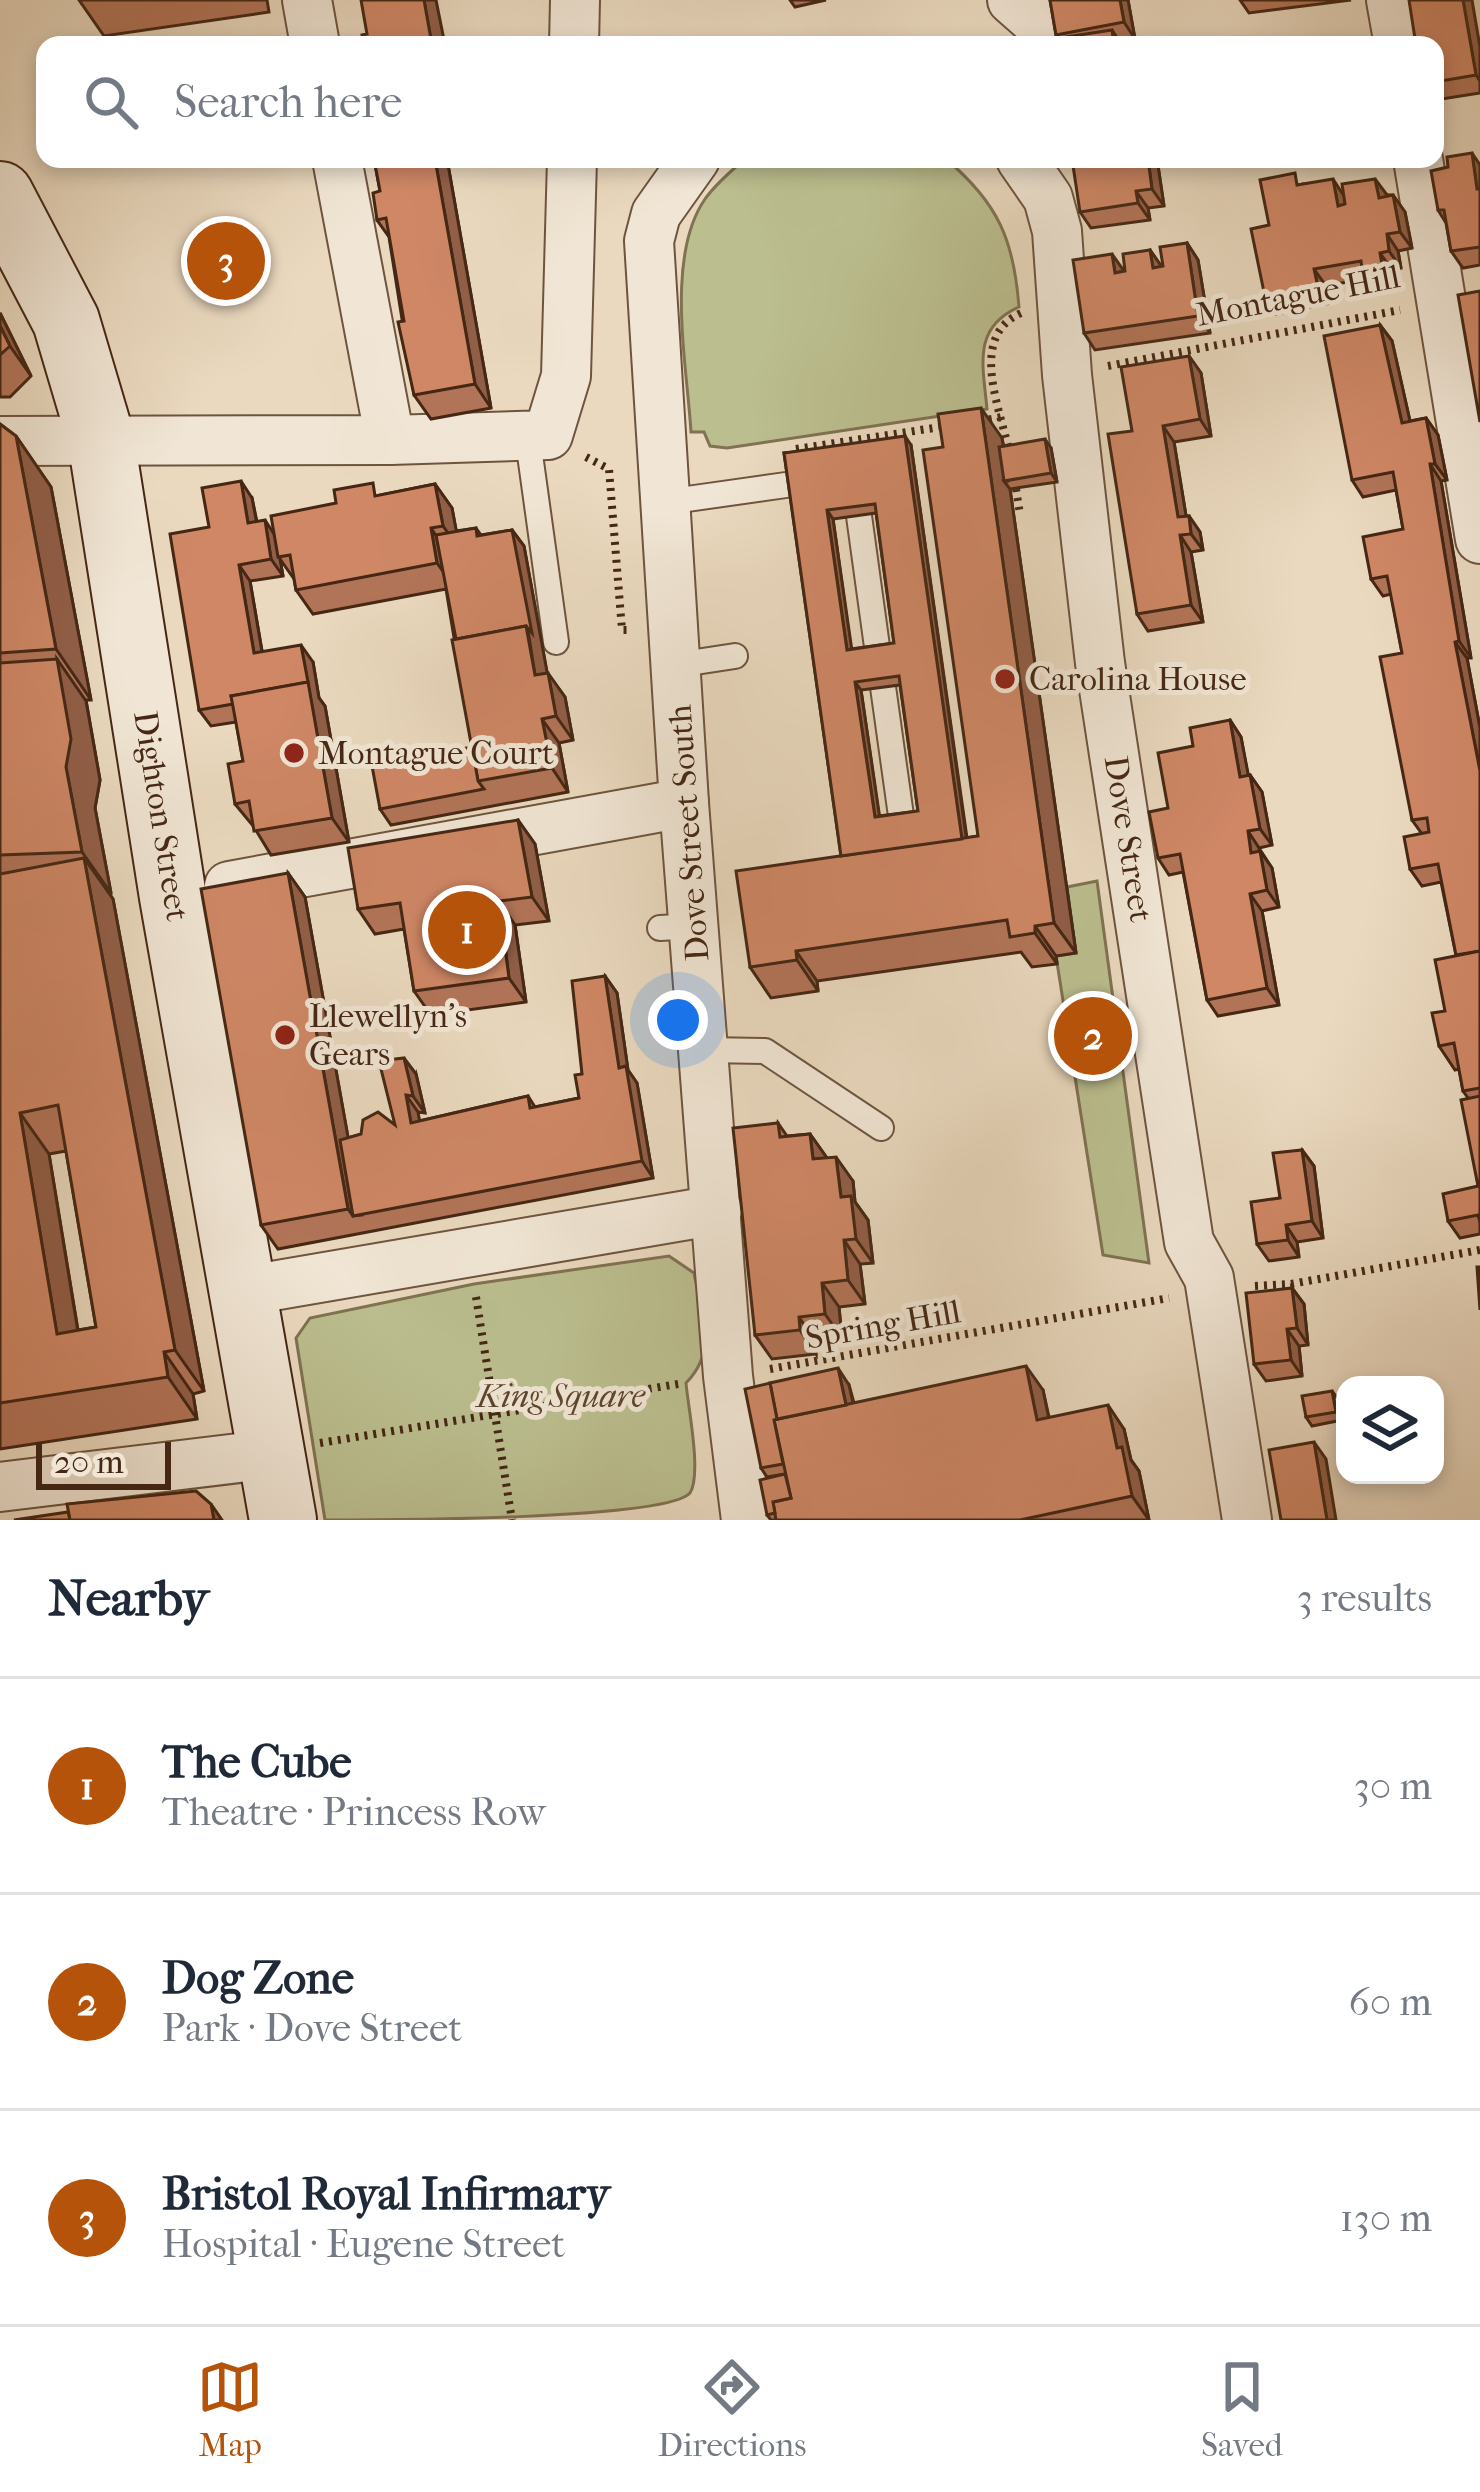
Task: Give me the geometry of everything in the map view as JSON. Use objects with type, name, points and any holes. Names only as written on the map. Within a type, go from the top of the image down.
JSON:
[{"type":"main road","name":"Dighton Street","points":[[0,195],[66,320],[101,439],[173,897],[283,1520]]},
{"type":"street","points":[[307,0],[313,36]]},
{"type":"street","points":[[574,0],[574,36]]},
{"type":"street","points":[[1012,0],[1032,16],[1042,36]]},
{"type":"street","points":[[1391,0],[1397,36]]},
{"type":"street","points":[[339,168],[390,440]]},
{"type":"street","points":[[0,441],[390,440],[538,434],[566,376],[572,168]]},
{"type":"street","name":"Dove Street South","points":[[688,168],[665,198],[650,242],[684,803],[678,927],[705,1050],[728,1376],[746,1520]]},
{"type":"street","name":"Dove Street","points":[[1028,168],[1054,214],[1067,375],[1104,687],[1189,1242],[1209,1278],[1246,1520]]},
{"type":"street","points":[[1420,168],[1452,299],[1480,539]]},
{"type":"street","points":[[173,897],[684,803]]},
{"type":"street","points":[[243,1291],[717,1210]]},
{"type":"street","points":[[0,1487],[272,1454]]},
{"type":"lane","points":[[538,434],[556,642]]},
{"type":"lane","points":[[666,502],[793,484]]},
{"type":"lane","points":[[859,515],[878,654]]},
{"type":"lane","points":[[675,648],[735,656]]},
{"type":"lane","points":[[883,687],[902,823]]},
{"type":"lane","points":[[705,1050],[765,1052],[881,1128]]},
{"type":"path","name":"Montague Hill","points":[[1130,363],[1452,299]]},
{"type":"path","points":[[1010,455],[989,354],[998,329],[1020,313],[1064,303]]},
{"type":"path","points":[[776,452],[1002,417]]},
{"type":"path","points":[[538,434],[609,469],[622,630],[675,648]]},
{"type":"path","points":[[1016,489],[1020,514]]},
{"type":"path","points":[[1291,1284],[1480,1250]]},
{"type":"path","points":[[471,1253],[512,1520]]},
{"type":"path","name":"Spring Hill","points":[[272,1454],[492,1412],[1047,1322]]},
{"type":"green space","points":[[735,168],[956,168],[979,191],[1000,224],[1013,262],[1019,307],[1004,316],[987,337],[983,363],[987,409],[727,448],[710,446],[704,432],[691,432],[683,344],[685,250],[705,199]]},
{"type":"green space","points":[[1097,881],[1149,1263],[1103,1255],[1056,956],[1076,953],[1067,887]]},
{"type":"green space","name":"King Square","points":[[669,1256],[694,1273],[704,1317],[702,1357],[686,1383],[695,1456],[690,1493],[631,1509],[578,1513],[325,1520],[296,1338],[310,1318],[474,1284]]},
{"type":"building","points":[[361,0],[424,0],[430,36],[362,36],[367,34]]},
{"type":"building","points":[[1050,0],[1120,0],[1124,22],[1056,35]]},
{"type":"building","points":[[1409,0],[1463,0],[1476,75],[1444,80],[1444,36],[1415,36]]},
{"type":"building","points":[[1112,30],[1113,36],[1073,36]]},
{"type":"building","points":[[1472,153],[1480,189],[1480,247],[1451,251],[1431,171],[1448,167],[1447,157]]},
{"type":"building","points":[[376,168],[437,168],[475,384],[414,395],[398,322],[404,321],[386,218],[377,220],[373,193],[380,191]]},
{"type":"building","points":[[1073,168],[1149,168],[1152,189],[1136,191],[1138,203],[1080,212]]},
{"type":"building","points":[[1295,173],[1297,185],[1333,179],[1338,206],[1345,204],[1342,184],[1375,179],[1379,198],[1393,195],[1400,232],[1387,234],[1389,251],[1380,253],[1382,265],[1362,269],[1361,261],[1314,269],[1318,287],[1265,297],[1251,229],[1269,225],[1260,180]]},
{"type":"building","points":[[1187,243],[1198,316],[1084,333],[1073,260],[1112,254],[1115,273],[1125,271],[1123,254],[1150,250],[1153,268],[1163,266],[1160,247]]},
{"type":"building","points":[[1480,291],[1480,422],[1458,295]]},
{"type":"building","points":[[1380,325],[1402,423],[1426,418],[1459,641],[1455,642],[1480,771],[1480,951],[1456,955],[1438,864],[1410,869],[1404,837],[1429,832],[1427,818],[1412,820],[1380,657],[1402,653],[1387,576],[1371,579],[1363,537],[1403,529],[1393,472],[1352,480],[1324,336]]},
{"type":"building","points":[[0,326],[10,346],[0,355]]},
{"type":"building","points":[[1189,356],[1200,419],[1163,426],[1178,517],[1189,516],[1191,534],[1180,535],[1191,605],[1137,614],[1108,434],[1132,431],[1121,367]]},
{"type":"building","name":"Carolina House","points":[[981,408],[1054,923],[1035,926],[1035,933],[1010,937],[1007,920],[796,951],[797,960],[750,967],[736,871],[978,836],[923,450],[943,447],[938,414]]},
{"type":"building","points":[[0,424],[16,436],[56,649],[0,653]]},
{"type":"building","points":[[905,436],[962,839],[841,856],[784,453]],"holes":[[[875,504],[894,643],[847,650],[827,510]],[[899,676],[918,811],[875,817],[855,682]]]},
{"type":"building","points":[[1045,439],[1051,473],[1004,481],[999,447]]},
{"type":"building","points":[[241,481],[248,523],[265,520],[271,559],[239,565],[254,653],[301,645],[308,682],[231,696],[233,704],[199,710],[170,534],[209,527],[202,488]]},
{"type":"building","points":[[373,483],[375,496],[435,484],[443,526],[431,528],[437,563],[296,590],[290,555],[278,557],[271,516],[336,503],[334,490]]},
{"type":"building","points":[[476,528],[477,536],[512,530],[532,633],[526,626],[456,639],[436,535]]},
{"type":"building","points":[[526,626],[535,675],[548,673],[556,716],[542,719],[552,768],[478,781],[452,640]]},
{"type":"building","points":[[57,659],[71,739],[66,767],[82,852],[0,855],[0,663]]},
{"type":"building","name":"Montague Court","points":[[308,682],[332,818],[254,831],[249,801],[235,804],[228,764],[243,761],[231,696]]},
{"type":"building","points":[[1230,720],[1240,777],[1250,775],[1260,829],[1248,831],[1251,853],[1260,851],[1267,890],[1250,894],[1267,988],[1207,1000],[1180,854],[1158,858],[1149,812],[1168,808],[1158,753],[1193,746],[1190,728]]},
{"type":"building","points":[[472,747],[484,789],[380,809],[372,766]]},
{"type":"building","points":[[518,820],[532,897],[499,901],[509,978],[414,991],[400,903],[358,909],[348,848]]},
{"type":"building","points":[[84,858],[175,1350],[164,1352],[168,1377],[0,1403],[0,874]],"holes":[[[58,1105],[96,1327],[57,1334],[20,1113]]]},
{"type":"building","name":"Llewellyn's Gears","points":[[288,873],[348,1209],[261,1225],[201,889]]},
{"type":"building","points":[[1480,951],[1480,1088],[1463,1091],[1454,1043],[1439,1046],[1432,1013],[1445,1011],[1435,960]]},
{"type":"building","points":[[605,976],[619,1068],[626,1066],[642,1161],[353,1216],[340,1140],[361,1134],[363,1120],[378,1112],[395,1125],[379,1061],[404,1058],[413,1096],[406,1095],[411,1123],[528,1096],[530,1108],[579,1098],[575,1075],[582,1074],[572,981]]},
{"type":"building","points":[[1480,1096],[1480,1222],[1478,1215],[1448,1221],[1443,1194],[1478,1186],[1461,1100]]},
{"type":"building","points":[[778,1123],[780,1137],[810,1134],[813,1159],[836,1157],[841,1197],[851,1196],[856,1239],[844,1240],[848,1280],[822,1283],[825,1314],[799,1317],[800,1330],[755,1335],[733,1128]]},
{"type":"building","points":[[1302,1150],[1312,1221],[1286,1225],[1288,1240],[1257,1244],[1251,1202],[1280,1198],[1273,1153]]},
{"type":"building","points":[[1292,1288],[1297,1328],[1287,1329],[1291,1360],[1254,1364],[1246,1293]]},
{"type":"building","points":[[1026,1366],[1037,1420],[1108,1405],[1132,1496],[1020,1520],[776,1520],[773,1502],[791,1498],[774,1420]]},
{"type":"building","points":[[838,1368],[846,1405],[777,1419],[770,1383]]},
{"type":"building","points":[[770,1383],[783,1464],[761,1468],[745,1389]]},
{"type":"building","points":[[1332,1391],[1336,1412],[1306,1417],[1302,1396]]},
{"type":"building","points":[[1314,1442],[1327,1520],[1281,1520],[1269,1450]]},
{"type":"building","points":[[785,1474],[791,1498],[773,1502],[775,1513],[767,1515],[760,1480]]},
{"type":"building","points":[[196,1491],[211,1504],[214,1520],[70,1520],[67,1504]]},
{"type":"building","points":[[68,1512],[70,1520],[14,1520]]},
{"type":"place","name":"Bristol Royal Infirmary","points":[[226,261]]},
{"type":"place","name":"Carolina House","points":[[1005,679]]},
{"type":"place","name":"Montague Court","points":[[294,753]]},
{"type":"place","name":"The Cube","points":[[467,930]]},
{"type":"place","name":"Llewellyn's Gears","points":[[285,1035]]},
{"type":"place","name":"Dog Zone","points":[[1093,1036]]}]
